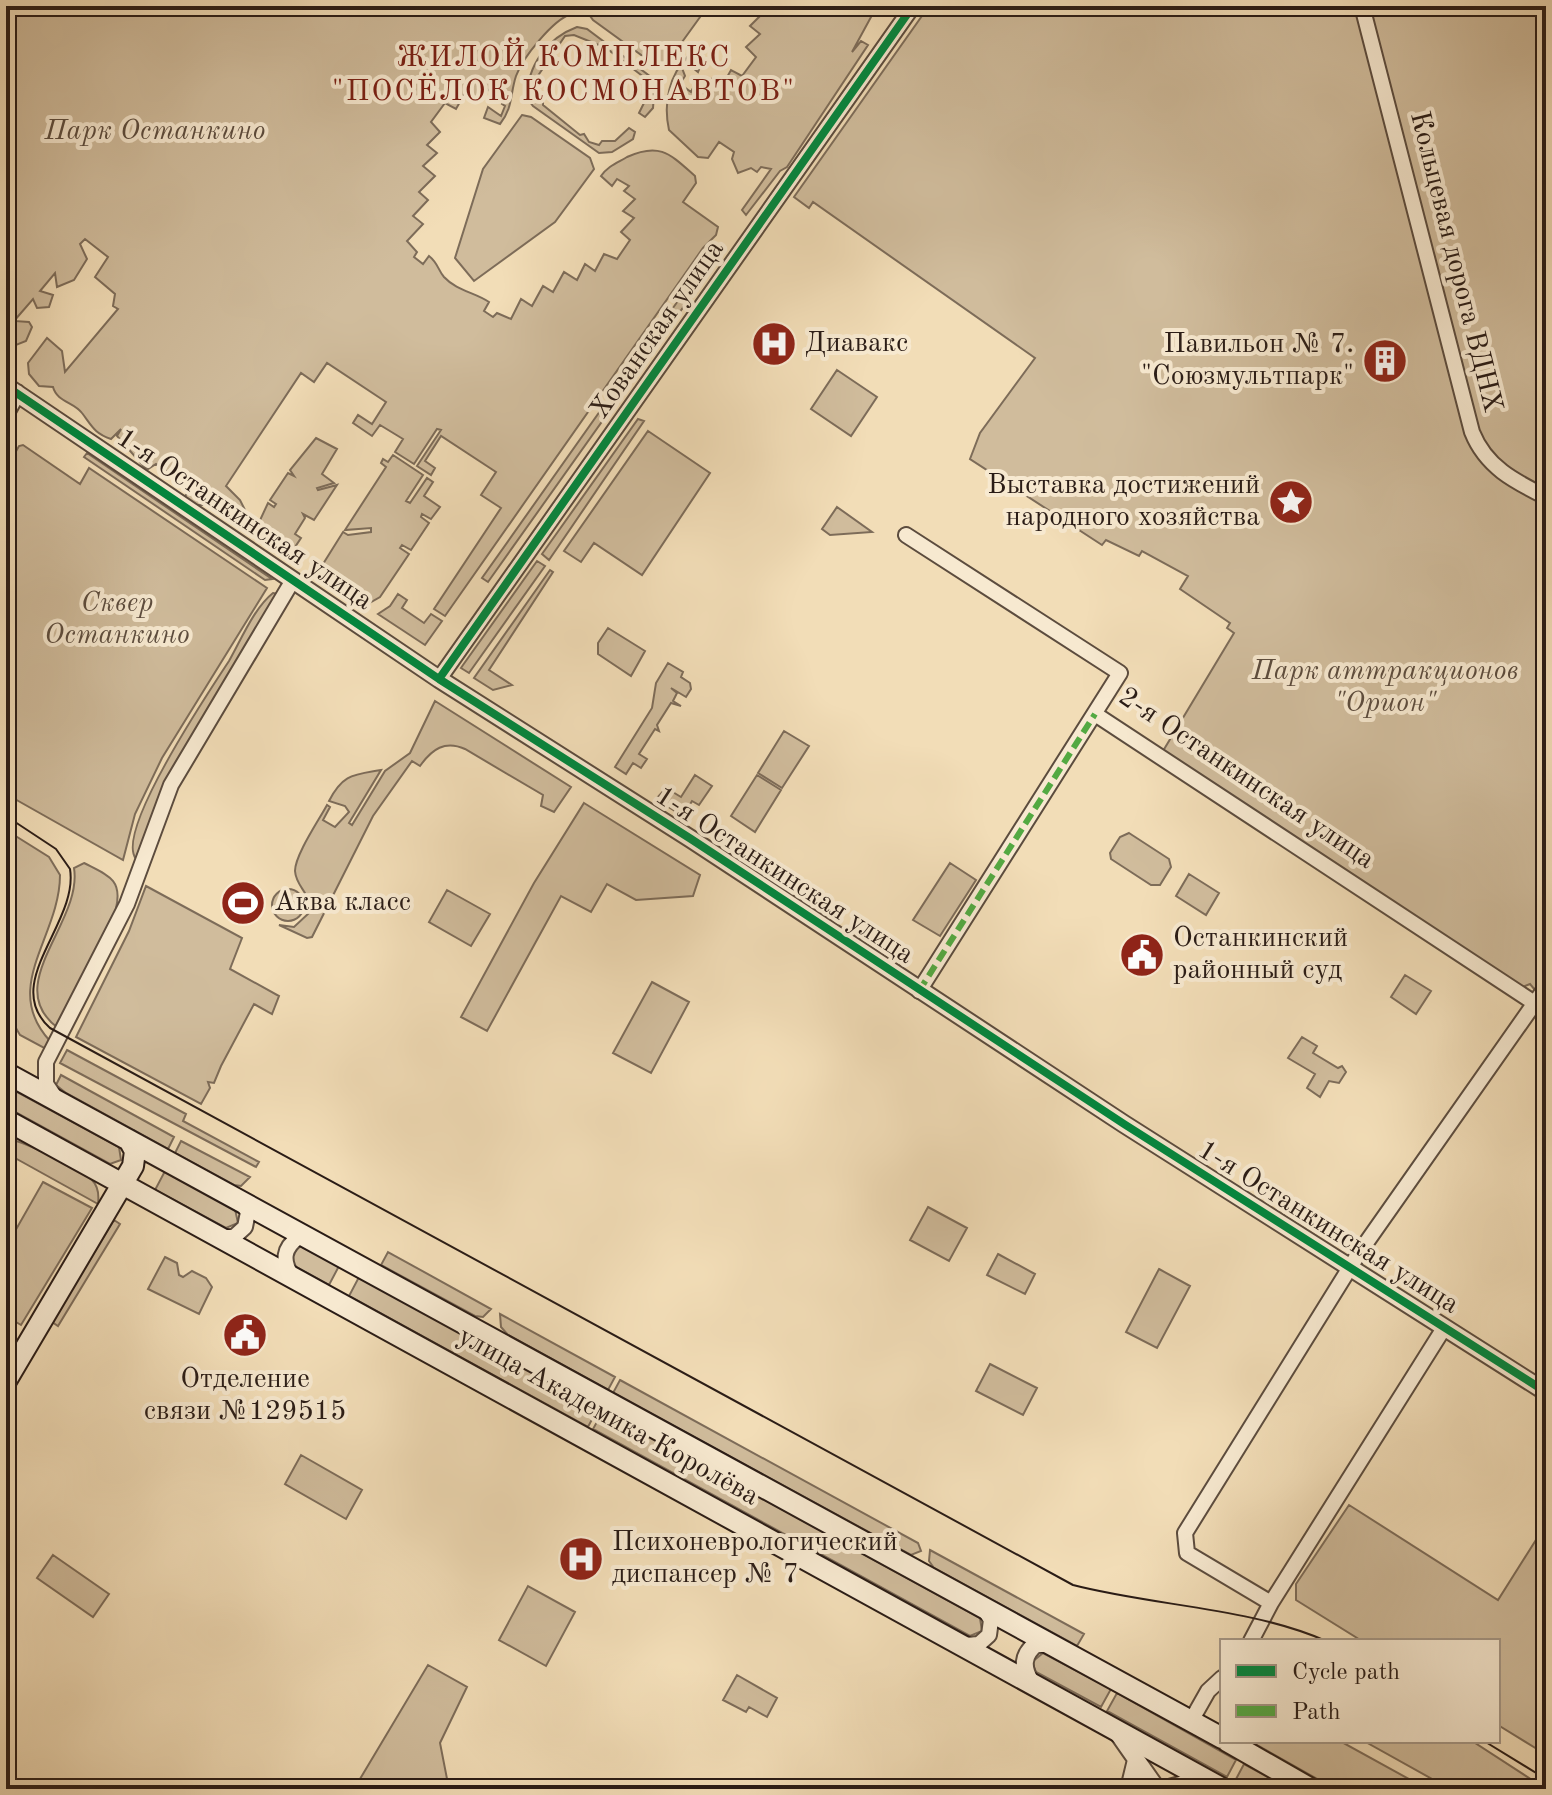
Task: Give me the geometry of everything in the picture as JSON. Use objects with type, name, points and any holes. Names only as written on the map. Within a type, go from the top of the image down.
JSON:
[{"type":"main road","name":"улица Академика Королёва","points":[[6,1073],[1220,1738]]},
{"type":"main road","name":"улица Академика Королёва","points":[[6,1120],[1222,1788]]},
{"type":"main road","points":[[6,1381],[123,1184],[136,1158],[129,1140]]},
{"type":"main road","name":"улица Академика Королёва","points":[[1229,1743],[1311,1789]]},
{"type":"street","name":"Хованская улица","points":[[439,679],[913,6]]},
{"type":"street","name":"Кольцевая дорога ВДНХ","points":[[1362,6],[1472,432],[1483,453],[1501,472],[1546,497]]},
{"type":"street","name":"1-я Останкинская улица","points":[[11,390],[439,679],[691,839],[919,991],[1349,1268],[1546,1392]]},
{"type":"street","points":[[6,413],[11,390]]},
{"type":"street","name":"2-я Останкинская улица","points":[[906,535],[1120,673],[1095,714],[1533,1002]]},
{"type":"street","points":[[61,1103],[46,1084],[46,1062],[127,904],[171,785],[293,580]]},
{"type":"street","points":[[919,991],[1095,714]]},
{"type":"street","points":[[1271,1603],[1187,1553],[1185,1533],[1349,1268],[1546,987]]},
{"type":"street","points":[[220,1236],[234,1237],[245,1227],[247,1205],[237,1199]]},
{"type":"street","points":[[292,1277],[285,1265],[287,1248],[299,1237],[312,1240]]},
{"type":"street","points":[[1252,1639],[1271,1603],[1444,1328]]},
{"type":"street","points":[[965,1645],[979,1644],[989,1635],[991,1620],[983,1607]]},
{"type":"street","points":[[1031,1682],[1024,1669],[1026,1655],[1036,1644],[1051,1644]]},
{"type":"street","points":[[1191,1721],[1208,1691],[1220,1680]]},
{"type":"street","points":[[1113,1728],[1157,1789]]},
{"type":"street","points":[[1129,1789],[1136,1760]]},
{"type":"street","points":[[1166,1789],[1191,1782],[1222,1788]]},
{"type":"green space","name":"Парк Останкино","points":[[6,6],[574,6],[571,14],[548,31],[525,59],[500,124],[484,118],[488,107],[501,116],[505,106],[502,104],[507,96],[496,87],[494,94],[483,86],[475,100],[465,93],[456,109],[445,103],[431,122],[440,132],[427,145],[437,153],[423,166],[435,176],[419,192],[428,200],[413,216],[423,224],[407,241],[417,252],[414,257],[423,264],[429,256],[449,282],[489,302],[484,311],[493,317],[497,313],[511,319],[521,299],[532,306],[543,286],[553,292],[564,272],[577,280],[585,264],[595,271],[604,254],[617,259],[630,240],[621,232],[634,218],[623,211],[635,199],[624,191],[629,186],[617,179],[612,186],[601,176],[627,157],[648,151],[671,156],[695,176],[696,183],[683,202],[718,227],[716,235],[703,248],[445,616],[434,609],[501,508],[481,495],[496,472],[441,436],[425,461],[435,468],[431,475],[417,466],[441,430],[437,429],[414,464],[395,452],[403,439],[380,425],[372,436],[353,423],[358,415],[372,424],[386,402],[327,363],[314,382],[301,373],[226,486],[240,500],[247,514],[241,522],[225,516],[213,505],[190,505],[183,499],[191,488],[156,464],[148,469],[144,467],[117,436],[121,429],[111,439],[101,434],[79,409],[58,396],[53,387],[39,386],[29,374],[28,363],[47,338],[62,351],[65,372],[118,309],[113,306],[115,294],[95,277],[108,257],[85,239],[80,244],[87,259],[74,280],[57,287],[55,273],[40,291],[53,295],[49,307],[37,308],[33,299],[14,321],[29,322],[32,327],[26,341],[16,345],[7,340]]},
{"type":"green space","points":[[590,6],[708,6],[664,67],[655,65],[593,20],[588,13]]},
{"type":"green space","points":[[755,6],[877,6],[852,52],[861,41],[868,45],[787,167],[780,171],[746,215],[742,210],[771,169],[761,167],[757,172],[751,168],[738,173],[732,159],[734,152],[719,142],[708,158],[698,157],[669,130],[667,100],[672,80],[689,55],[702,62],[698,72],[687,63],[682,68],[685,76],[680,84],[691,92],[694,86],[705,94],[712,79],[722,86],[731,70],[742,76],[756,57],[746,47],[760,34],[750,26],[763,13]]},
{"type":"green space","name":"Выставка достижений народного хозяйства","points":[[929,6],[1546,6],[1546,1003],[1530,984],[1520,988],[1163,751],[1234,633],[1227,628],[1230,623],[1180,589],[1188,576],[1142,551],[1139,556],[1106,540],[1102,545],[970,459],[980,433],[1035,358],[813,202],[809,208],[794,197]]},
{"type":"green space","points":[[577,27],[587,29],[655,80],[653,108],[645,117],[639,113],[648,95],[643,83],[645,78],[606,48],[574,35],[565,36],[533,83],[533,92],[543,99],[543,105],[580,135],[584,134],[589,142],[599,145],[602,141],[615,141],[629,128],[635,132],[633,139],[612,152],[599,153],[533,106],[527,98],[531,75],[541,55],[557,38]]},
{"type":"green space","points":[[522,115],[531,117],[590,158],[594,169],[555,222],[474,281],[455,258],[483,169]]},
{"type":"green space","points":[[709,257],[716,261],[488,582],[482,578]]},
{"type":"green space","points":[[837,370],[877,397],[851,436],[811,409]]},
{"type":"green space","points":[[638,419],[644,421],[549,560],[542,554]]},
{"type":"green space","points":[[648,431],[710,473],[642,575],[594,543],[581,562],[564,551]]},
{"type":"green space","points":[[316,438],[337,449],[322,474],[334,483],[317,488],[337,485],[314,520],[303,514],[305,518],[295,534],[301,538],[293,550],[285,552],[255,531],[268,503],[274,507],[276,504],[270,500],[288,473],[294,476],[290,470]]},
{"type":"green space","name":"Сквер Останкино","points":[[23,445],[80,484],[89,468],[267,588],[162,758],[135,814],[123,860],[6,794],[6,469],[19,446]]},
{"type":"green space","points":[[87,453],[272,579],[265,580],[84,457]]},
{"type":"green space","points":[[393,455],[423,475],[406,501],[410,503],[427,478],[433,482],[424,496],[440,507],[431,519],[422,514],[421,517],[429,523],[411,550],[402,545],[400,548],[409,554],[380,597],[364,606],[318,572],[343,532],[348,535],[371,532],[371,528],[345,530],[386,467],[381,463],[383,459],[388,462]]},
{"type":"green space","points":[[837,507],[872,532],[830,535],[822,529]]},
{"type":"green space","points":[[537,561],[545,566],[469,673],[461,668],[463,665]]},
{"type":"green space","points":[[550,570],[553,572],[489,670],[512,685],[493,690],[474,678]]},
{"type":"green space","points":[[273,593],[277,594],[165,781],[136,859],[133,844],[151,792],[185,729],[254,616]]},
{"type":"green space","points":[[398,594],[407,600],[402,608],[424,623],[431,614],[442,621],[425,645],[378,614],[390,606]]},
{"type":"green space","points":[[608,628],[645,651],[631,676],[598,654],[598,643]]},
{"type":"green space","points":[[668,663],[683,672],[681,677],[690,683],[691,689],[686,697],[671,688],[677,693],[673,701],[681,706],[671,703],[657,725],[659,731],[655,729],[639,754],[647,759],[641,768],[633,763],[626,774],[615,767],[652,708],[656,683]]},
{"type":"green space","points":[[435,701],[571,787],[554,812],[541,806],[543,795],[465,749],[451,745],[440,748],[420,766],[412,761],[373,816],[312,937],[307,938],[279,925],[294,927],[309,913],[309,901],[296,877],[296,864],[327,805],[330,807],[323,820],[335,827],[349,812],[345,806],[329,801],[334,792],[350,777],[381,770],[349,823],[352,825],[385,771],[410,753]]},
{"type":"green space","points":[[784,731],[809,746],[782,788],[758,773]]},
{"type":"green space","points":[[695,775],[712,786],[699,805],[692,801],[683,816],[656,799],[666,788],[681,797]]},
{"type":"green space","points":[[757,775],[781,790],[755,832],[731,816]]},
{"type":"green space","points":[[584,803],[700,875],[693,896],[636,900],[607,884],[591,912],[561,896],[487,1031],[461,1017],[534,883]]},
{"type":"green space","points":[[6,830],[49,857],[60,875],[58,898],[31,981],[30,1001],[36,1021],[50,1041],[46,1049],[20,1035],[6,1011]]},
{"type":"green space","points":[[1129,833],[1169,859],[1171,867],[1160,885],[1151,885],[1111,859],[1110,853],[1120,837]]},
{"type":"green space","points":[[84,863],[115,884],[118,898],[116,908],[126,919],[116,937],[103,935],[58,1028],[42,1011],[37,993],[40,973],[74,889],[74,868]]},
{"type":"green space","points":[[950,863],[976,880],[940,936],[913,920]]},
{"type":"green space","points":[[1189,874],[1219,893],[1206,915],[1176,896]]},
{"type":"green space","points":[[146,886],[242,938],[230,969],[279,996],[272,1014],[254,1004],[214,1083],[208,1082],[210,1088],[201,1104],[76,1037],[129,931]]},
{"type":"green space","points":[[288,889],[299,894],[304,905],[299,916],[288,921],[277,916],[272,905],[277,894]]},
{"type":"green space","points":[[447,890],[490,914],[471,946],[429,922]]},
{"type":"green space","points":[[1405,975],[1431,991],[1416,1014],[1391,997]]},
{"type":"green space","points":[[652,982],[689,1002],[651,1073],[613,1053]]},
{"type":"green space","points":[[1302,1037],[1317,1046],[1313,1053],[1338,1068],[1342,1066],[1346,1072],[1339,1083],[1329,1081],[1320,1097],[1307,1088],[1315,1074],[1288,1058]]},
{"type":"green space","points":[[67,1050],[186,1114],[183,1121],[259,1162],[256,1167],[60,1063]]},
{"type":"green space","points":[[61,1075],[174,1137],[168,1149],[66,1093],[56,1085]]},
{"type":"green space","points":[[8,1087],[119,1147],[121,1160],[110,1164],[6,1107]]},
{"type":"green space","points":[[6,1139],[36,1149],[86,1175],[96,1185],[98,1204],[6,1153]]},
{"type":"green space","points":[[181,1141],[250,1177],[241,1186],[234,1185],[175,1153]]},
{"type":"green space","points":[[165,1171],[235,1209],[238,1223],[226,1228],[155,1190]]},
{"type":"green space","points":[[43,1182],[92,1208],[21,1325],[6,1316],[6,1247]]},
{"type":"green space","points":[[928,1207],[967,1228],[949,1261],[910,1240]]},
{"type":"green space","points":[[114,1220],[120,1224],[58,1326],[52,1322]]},
{"type":"green space","points":[[298,1245],[339,1266],[329,1285],[291,1264],[288,1254]]},
{"type":"green space","points":[[388,1252],[491,1309],[483,1317],[475,1316],[381,1265]]},
{"type":"green space","points":[[998,1254],[1035,1274],[1025,1294],[987,1275]]},
{"type":"green space","points":[[165,1257],[177,1263],[179,1275],[183,1277],[192,1271],[206,1278],[212,1287],[199,1314],[148,1289]]},
{"type":"green space","points":[[1159,1269],[1190,1286],[1157,1348],[1126,1332]]},
{"type":"green space","points":[[359,1277],[598,1408],[588,1427],[349,1296]]},
{"type":"green space","points":[[500,1314],[615,1377],[608,1390],[508,1335],[501,1327]]},
{"type":"green space","points":[[990,1364],[1037,1388],[1023,1415],[976,1391]]},
{"type":"green space","points":[[620,1380],[918,1543],[921,1551],[911,1555],[613,1393]]},
{"type":"green space","points":[[603,1411],[980,1618],[982,1631],[970,1636],[593,1429]]},
{"type":"green space","points":[[301,1455],[362,1490],[346,1519],[285,1484]]},
{"type":"green space","points":[[1349,1505],[1498,1600],[1546,1524],[1546,1747],[1537,1749],[1500,1726],[1500,1639],[1359,1639],[1296,1600],[1296,1584]]},
{"type":"green space","points":[[930,1550],[1084,1634],[1077,1646],[934,1568],[929,1561]]},
{"type":"green space","points":[[53,1555],[109,1594],[93,1617],[37,1578]]},
{"type":"green space","points":[[528,1586],[575,1612],[546,1666],[499,1640]]},
{"type":"green space","points":[[1043,1653],[1111,1689],[1101,1707],[1036,1672],[1032,1662]]},
{"type":"green space","points":[[428,1665],[467,1687],[440,1743],[449,1789],[354,1789]]},
{"type":"green space","points":[[737,1675],[777,1698],[767,1717],[749,1707],[746,1712],[723,1700]]},
{"type":"green space","points":[[1117,1693],[1236,1760],[1227,1777],[1107,1711]]},
{"type":"green space","points":[[1254,1743],[1344,1743],[1427,1789],[1335,1789]]},
{"type":"green space","points":[[1368,1743],[1475,1743],[1546,1789],[1450,1789]]},
{"type":"green space","points":[[1244,1764],[1290,1789],[1250,1789],[1235,1781]]},
{"type":"tram line","points":[[6,816],[56,849],[70,869],[70,889],[64,910],[37,972],[33,992],[37,1010],[50,1028],[1073,1585],[1235,1614],[1321,1639]]},
{"type":"tram line","points":[[1487,1743],[1546,1779]]},
{"type":"marked path","points":[[919,991],[1095,714]]},
{"type":"cycle path","points":[[439,679],[913,6]]},
{"type":"cycle path","points":[[6,386],[439,679],[691,839],[1124,1124],[1546,1392]]},
{"type":"place","name":"Диавакс","points":[[774,344]]},
{"type":"place","name":"Павильон № 7. \"Союзмультпарк\"","points":[[1385,361]]},
{"type":"place","name":"Выставка достижений народного хозяйства","points":[[1291,502]]},
{"type":"place","name":"Аква класс","points":[[243,903]]},
{"type":"place","name":"Останкинский районный суд","points":[[1142,955]]},
{"type":"place","name":"Отделение связи №129515","points":[[245,1335]]},
{"type":"place","name":"Психоневрологический диспансер № 7","points":[[581,1559]]},
{"type":"district","name":"ЖИЛОЙ КОМПЛЕКС \"ПОСЁЛОК КОСМОНАВТОВ\"","points":[[564,75]]},
{"type":"park label","name":"Парк аттракционов \"Орион\"","points":[[1385,688]]}]
